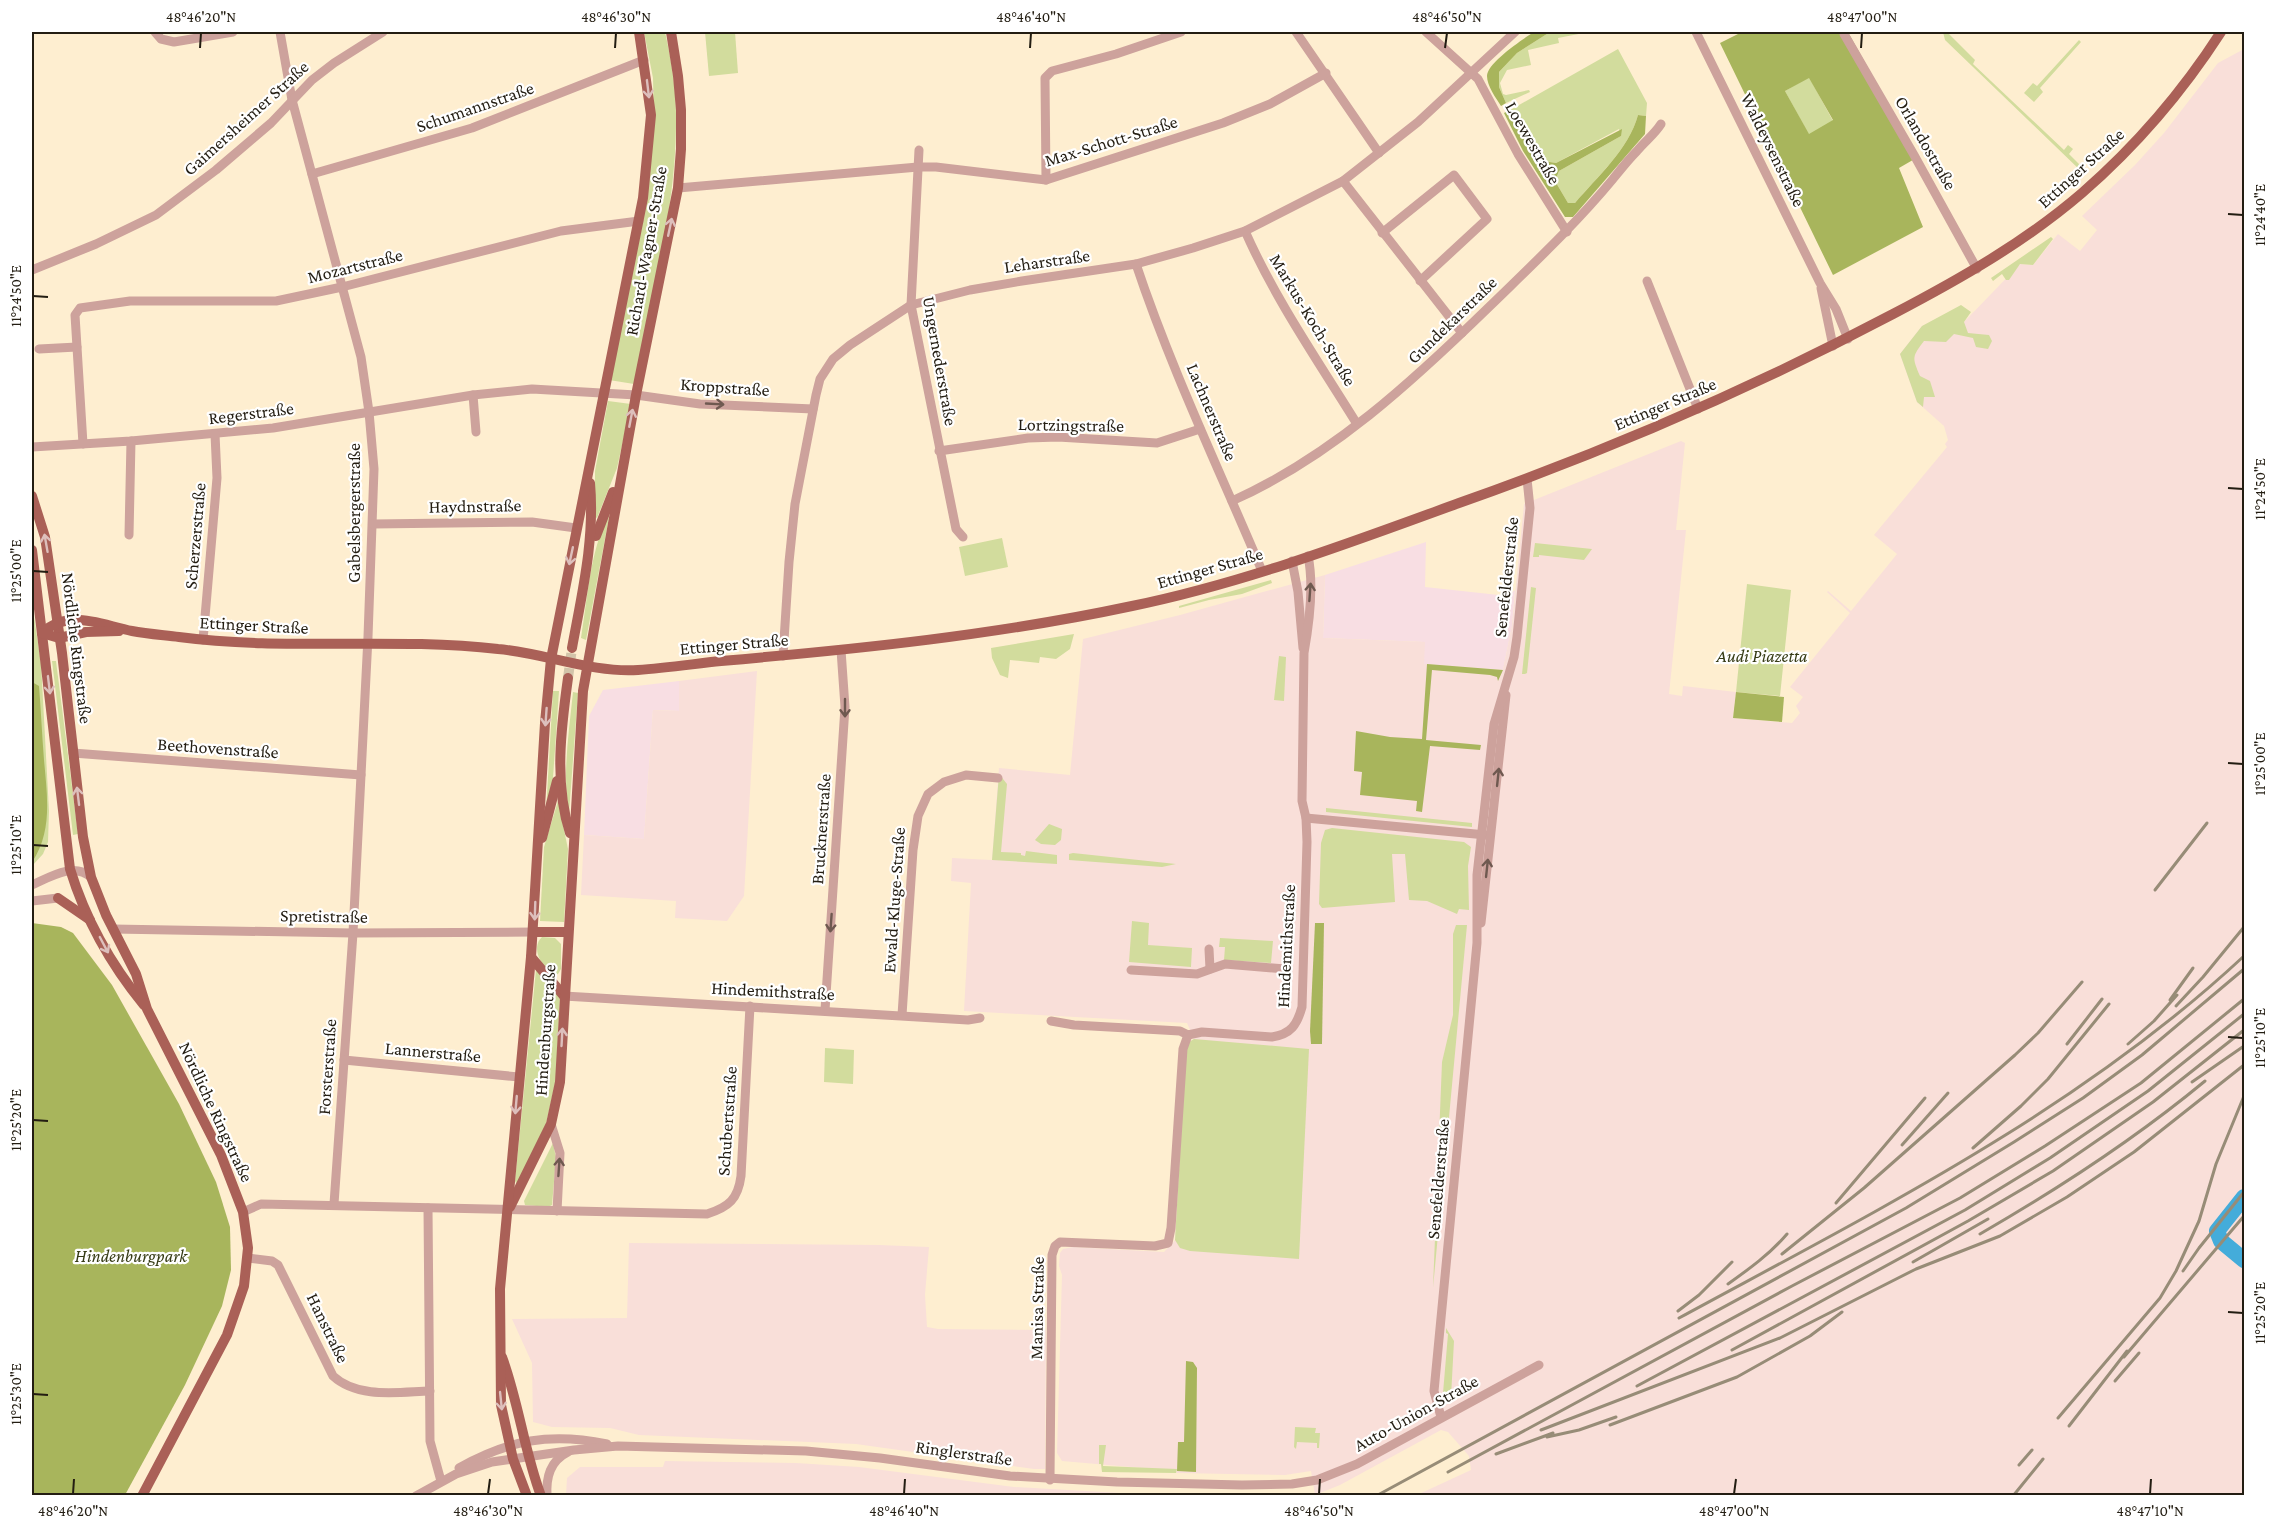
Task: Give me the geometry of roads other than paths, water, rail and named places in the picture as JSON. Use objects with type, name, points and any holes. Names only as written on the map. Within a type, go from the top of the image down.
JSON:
[{"type":"main road","name":"Richard-Wagner-Straße","points":[[551,659],[639,221],[648,159],[651,116],[639,32]]},
{"type":"main road","name":"Richard-Wagner-Straße","points":[[587,665],[636,395],[678,188],[681,110],[670,32]]},
{"type":"main road","name":"Ettinger Straße","points":[[57,622],[76,620],[108,624],[131,631],[203,640],[266,644],[476,647],[510,650],[621,670],[642,670],[982,634],[1137,605],[1262,571],[1527,480],[1698,409],[1776,375],[1848,339],[1977,269],[2057,213],[2115,163],[2187,81],[2220,32]]},
{"type":"main road","name":"Richard-Wagner-Straße","points":[[572,648],[588,561],[592,517],[588,471]]},
{"type":"main road","name":"Richard-Wagner-Straße","points":[[588,561],[600,522],[621,475]]},
{"type":"main road","name":"Nördliche Ringstraße","points":[[32,496],[45,537],[60,638],[82,837],[91,877],[96,893],[136,974],[147,1010],[221,1155],[243,1212],[248,1258],[244,1286],[227,1335],[142,1496]]},
{"type":"main road","name":"Nördliche Ringstraße","points":[[32,550],[70,869],[77,893],[92,922],[125,982],[147,1010]]},
{"type":"main road","points":[[42,633],[57,622]]},
{"type":"main road","points":[[42,633],[60,638],[86,633],[131,631]]},
{"type":"main road","name":"Hindenburgstraße","points":[[527,1496],[509,1445],[501,1405],[500,1289],[531,957],[551,659]]},
{"type":"main road","name":"Hindenburgstraße","points":[[508,1210],[551,1124],[560,1082],[579,738],[587,665]]},
{"type":"main road","name":"Hindenburgstraße","points":[[537,853],[553,803],[560,770],[568,678]]},
{"type":"main road","name":"Hindenburgstraße","points":[[560,770],[565,812],[573,842]]},
{"type":"main road","points":[[58,898],[77,893],[91,877]]},
{"type":"main road","points":[[58,898],[92,922]]},
{"type":"main road","points":[[533,932],[568,932]]},
{"type":"main road","points":[[531,957],[564,996]]},
{"type":"main road","name":"Hindenburgstraße","points":[[502,1355],[528,1457],[541,1496]]},
{"type":"street","points":[[155,32],[161,39],[174,42],[232,32]]},
{"type":"street","name":"Gabelsbergerstraße","points":[[280,32],[292,100],[361,357],[374,469],[368,645],[353,933]]},
{"type":"street","name":"Gaimersheimer Straße","points":[[32,270],[156,216],[216,170],[271,123],[292,100],[334,63],[383,32]]},
{"type":"street","points":[[1046,180],[1045,78],[1052,70],[1116,54],[1181,32]]},
{"type":"street","points":[[1296,32],[1379,153]]},
{"type":"street","name":"Loewestraße","points":[[1426,32],[1478,79],[1518,154],[1567,232]]},
{"type":"street","name":"Leharstraße","points":[[783,656],[795,504],[820,379],[833,359],[850,345],[911,305],[969,290],[1022,280],[1136,264],[1245,231],[1343,181],[1418,122],[1515,32]]},
{"type":"street","name":"Waldeysenstraße","points":[[1696,32],[1820,283],[1836,309],[1848,339]]},
{"type":"street","name":"Orlandostraße","points":[[1844,34],[1977,269]]},
{"type":"street","name":"Schumannstraße","points":[[312,174],[472,128],[644,60]]},
{"type":"street","name":"Max-Schott-Straße","points":[[678,188],[918,167],[936,167],[1046,180],[1223,123],[1270,104],[1326,73]]},
{"type":"street","name":"Gundekarstraße","points":[[1232,501],[1275,479],[1357,424],[1415,378],[1567,232],[1638,150],[1655,134],[1661,124]]},
{"type":"street","name":"Ungernederstraße","points":[[919,150],[911,305],[956,529],[963,537]]},
{"type":"street","points":[[1382,233],[1454,175],[1487,219],[1420,281]]},
{"type":"street","points":[[1343,181],[1462,333]]},
{"type":"street","name":"Mozartstraße","points":[[77,347],[76,311],[80,308],[130,301],[276,301],[342,287],[561,231],[639,221]]},
{"type":"street","name":"Markus-Koch-Straße","points":[[1245,231],[1277,296],[1357,424]]},
{"type":"street","name":"Lachnerstraße","points":[[1136,264],[1151,309],[1200,429],[1262,571]]},
{"type":"street","points":[[1647,281],[1698,409]]},
{"type":"street","name":"Waldeysenstraße","points":[[1820,283],[1833,346]]},
{"type":"street","points":[[39,349],[77,347],[83,444]]},
{"type":"street","name":"Regerstraße","points":[[32,447],[273,428],[473,395],[532,389],[636,395]]},
{"type":"street","points":[[473,395],[476,432]]},
{"type":"street","name":"Kroppstraße","points":[[636,395],[700,404],[813,409]]},
{"type":"street","name":"Lortzingstraße","points":[[939,451],[1028,438],[1058,437],[1157,443],[1200,429]]},
{"type":"street","name":"Scherzerstraße","points":[[203,640],[217,478],[215,434]]},
{"type":"street","points":[[129,535],[131,441]]},
{"type":"street","name":"Senefelderstraße","points":[[1441,1417],[1434,1391],[1477,943],[1477,875],[1494,724],[1517,637],[1530,508],[1527,480]]},
{"type":"street","name":"Haydnstraße","points":[[373,524],[532,522],[576,528]]},
{"type":"street","name":"Hindemithstraße","points":[[1051,1021],[1074,1025],[1180,1032],[1188,1035],[1202,1032],[1272,1037],[1293,1029],[1298,1021],[1302,1007],[1307,864],[1306,818],[1302,801],[1304,653],[1308,629],[1311,575],[1308,556]]},
{"type":"street","name":"Hindemithstraße","points":[[1292,561],[1298,592],[1304,653]]},
{"type":"street","name":"Brucknerstraße","points":[[825,1010],[845,707],[841,650]]},
{"type":"street","name":"Senefelderstraße","points":[[1477,943],[1482,920],[1508,678]]},
{"type":"street","name":"Beethovenstraße","points":[[73,753],[361,775]]},
{"type":"street","name":"Ewald-Kluge-Straße","points":[[902,1015],[913,850],[918,816],[928,794],[944,782],[966,775],[998,778]]},
{"type":"street","points":[[1306,818],[1491,836]]},
{"type":"street","points":[[32,885],[70,869],[86,873],[91,877]]},
{"type":"street","points":[[32,901],[58,898]]},
{"type":"street","name":"Spretistraße","points":[[113,929],[353,933],[533,932]]},
{"type":"street","name":"Forsterstraße","points":[[334,1204],[353,933]]},
{"type":"street","points":[[1209,949],[1210,969]]},
{"type":"street","points":[[1131,970],[1197,974],[1225,964],[1284,969]]},
{"type":"street","name":"Hindemithstraße","points":[[564,996],[968,1020],[980,1018]]},
{"type":"street","name":"Schubertstraße","points":[[243,1212],[261,1204],[707,1214],[721,1209],[737,1195],[741,1176],[750,1006]]},
{"type":"street","name":"Manisa Straße","points":[[1050,1480],[1052,1255],[1055,1246],[1060,1242],[1155,1246],[1168,1243],[1171,1228],[1183,1049],[1188,1035]]},
{"type":"street","name":"Lannerstraße","points":[[344,1060],[519,1077]]},
{"type":"street","points":[[551,1124],[558,1140],[560,1153],[557,1210]]},
{"type":"street","points":[[428,1208],[430,1441],[441,1481]]},
{"type":"street","name":"Hanstraße","points":[[248,1258],[272,1261],[278,1265],[333,1376],[342,1384],[352,1389],[373,1392],[430,1391]]},
{"type":"street","name":"Auto-Union-Straße","points":[[1305,1482],[1327,1477],[1357,1464],[1539,1365]]},
{"type":"street","name":"Ringlerstraße","points":[[416,1496],[469,1462],[509,1445],[571,1439],[618,1446]]},
{"type":"street","name":"Ringlerstraße","points":[[441,1481],[499,1461],[618,1446],[806,1451],[1050,1480],[1242,1485],[1305,1482]]},
{"type":"street","points":[[547,1496],[547,1481],[552,1467],[559,1457],[573,1450]]},
{"type":"waterway","points":[[2244,1197],[2217,1231],[2221,1241],[2244,1260]]},
{"type":"tunnel","points":[[568,678],[572,648]]},
{"type":"railway","points":[[2155,890],[2207,823]]},
{"type":"railway","points":[[2176,1006],[2244,927]]},
{"type":"railway","points":[[1679,1318],[1901,1197],[2045,1110],[2114,1062],[2180,1011],[2244,956]]},
{"type":"railway","points":[[2170,1000],[2193,968]]},
{"type":"railway","points":[[1376,1496],[1906,1208],[2083,1098],[2142,1055],[2244,969]]},
{"type":"railway","points":[[1782,1254],[1864,1188],[2015,1055],[2038,1033],[2082,982]]},
{"type":"railway","points":[[2128,1044],[2154,1021],[2177,995]]},
{"type":"railway","points":[[2067,1044],[2102,999]]},
{"type":"railway","points":[[1448,1472],[1960,1198],[2141,1083],[2244,999]]},
{"type":"railway","points":[[1973,1148],[2048,1079],[2109,1004]]},
{"type":"railway","points":[[1637,1386],[1965,1210],[2050,1158],[2148,1091],[2244,1014]]},
{"type":"railway","points":[[1732,1350],[1968,1221],[2053,1171],[2153,1102],[2244,1030]]},
{"type":"railway","points":[[2192,1082],[2244,1046]]},
{"type":"railway","points":[[1541,1430],[1780,1338],[1916,1269],[2000,1236],[2067,1197],[2134,1152],[2244,1065]]},
{"type":"railway","points":[[1980,1234],[2096,1162],[2205,1081]]},
{"type":"railway","points":[[1902,1145],[1948,1093]]},
{"type":"railway","points":[[2058,1418],[2160,1298],[2176,1271],[2199,1221],[2216,1164],[2244,1096]]},
{"type":"railway","points":[[1836,1203],[1925,1098]]},
{"type":"railway","points":[[2183,1271],[2244,1192]]},
{"type":"railway","points":[[2124,1357],[2244,1216]]},
{"type":"railway","points":[[1913,1262],[1988,1219]]},
{"type":"railway","points":[[1728,1284],[1766,1255],[1787,1234]]},
{"type":"railway","points":[[1678,1311],[1699,1295],[1732,1262]]},
{"type":"railway","points":[[1610,1425],[1737,1377],[1810,1336],[1842,1312]]},
{"type":"railway","points":[[2069,1426],[2127,1351]]},
{"type":"railway","points":[[2115,1381],[2139,1353]]},
{"type":"railway","points":[[1547,1437],[1579,1430],[1616,1417]]},
{"type":"railway","points":[[1496,1454],[1553,1433]]},
{"type":"railway","points":[[2019,1465],[2032,1450]]},
{"type":"railway","points":[[2013,1496],[2043,1459]]},
{"type":"park label","name":"Audi Piazetta","points":[[1762,656]]},
{"type":"park label","name":"Hindenburgpark","points":[[131,1256]]}]
